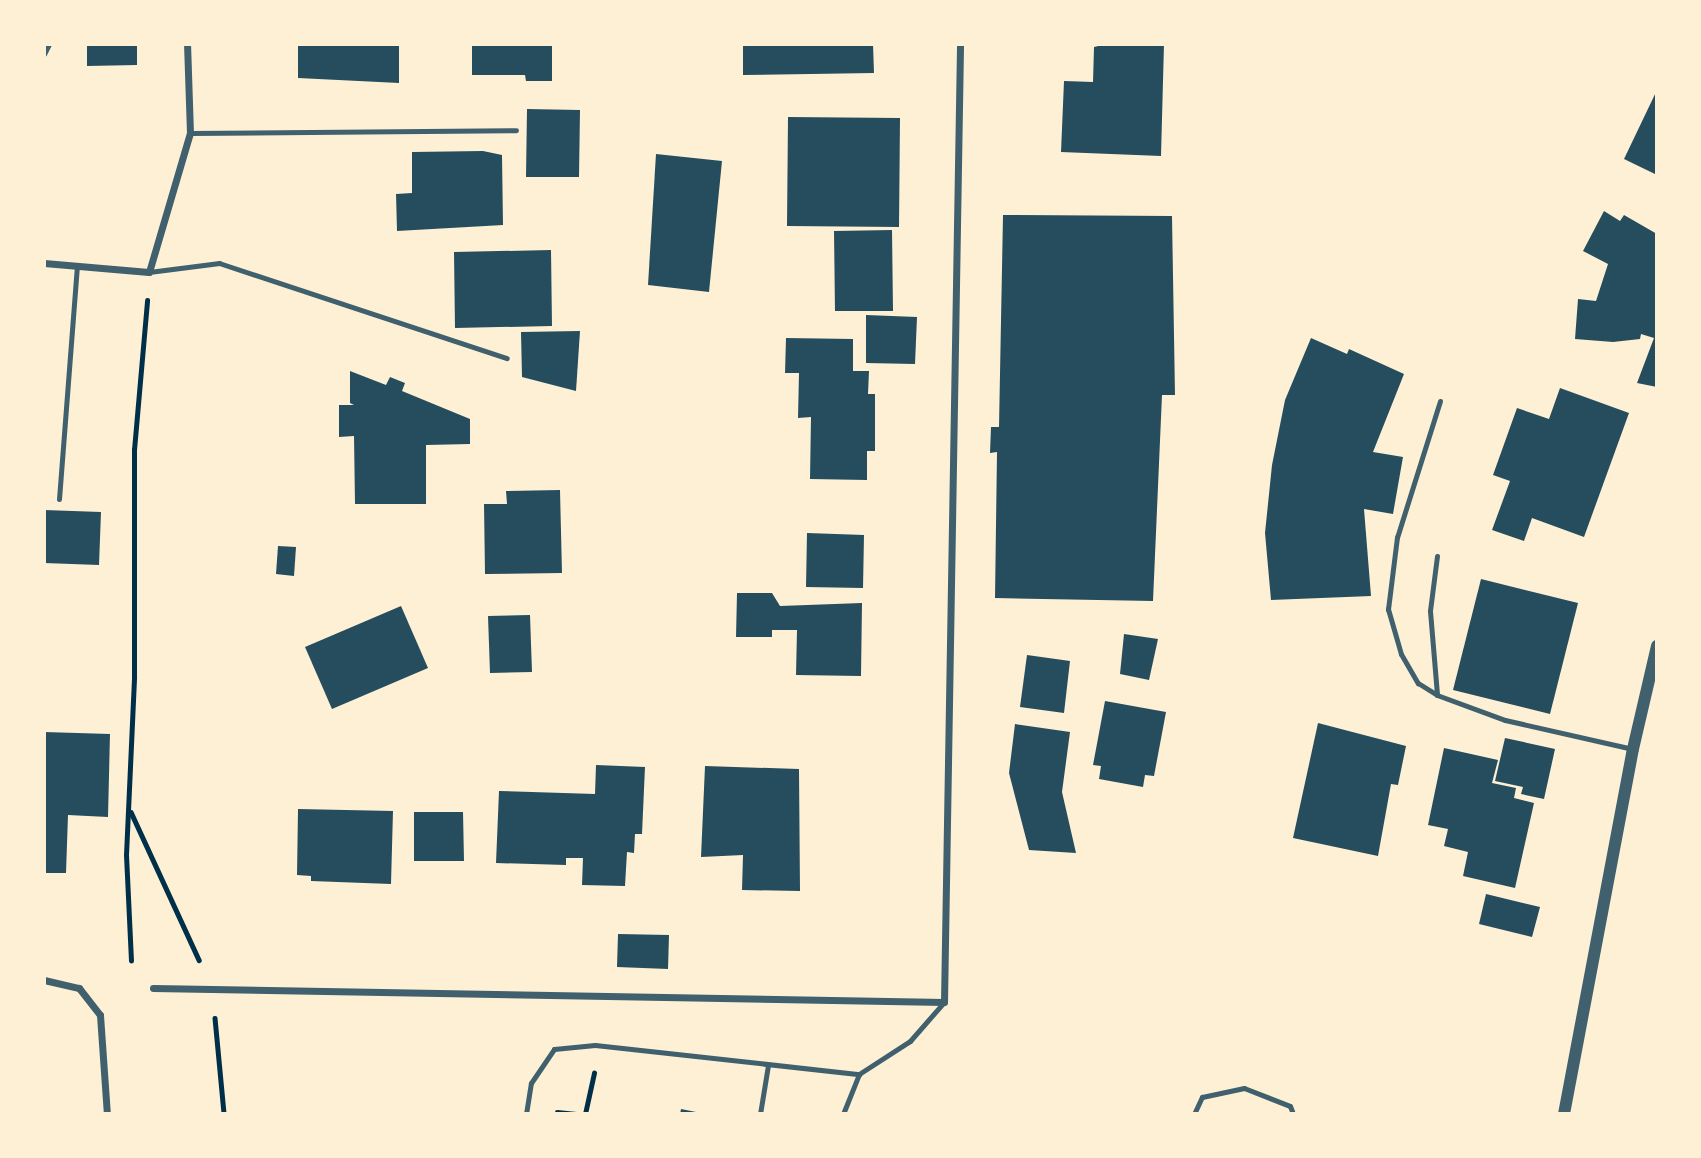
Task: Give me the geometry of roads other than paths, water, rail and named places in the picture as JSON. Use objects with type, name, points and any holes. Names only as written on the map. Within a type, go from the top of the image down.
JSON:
[{"type":"street","points":[[44,263],[149,272],[190,133],[187,44]]},
{"type":"street","points":[[153,988],[944,1002],[960,44]]},
{"type":"street","points":[[1564,1114],[1633,749],[1657,646]]},
{"type":"street","points":[[44,980],[79,988],[100,1015],[107,1114]]},
{"type":"lane","points":[[44,54],[49,44]]},
{"type":"lane","points":[[190,133],[516,130]]},
{"type":"lane","points":[[149,272],[219,263],[507,358]]},
{"type":"lane","points":[[60,499],[77,266]]},
{"type":"lane","points":[[1440,401],[1397,537],[1388,609],[1401,654],[1419,683],[1437,695],[1506,720],[1633,749]]},
{"type":"lane","points":[[1437,556],[1430,624],[1437,695]]},
{"type":"lane","points":[[843,1114],[859,1074],[910,1041],[944,1002]]},
{"type":"lane","points":[[526,1114],[531,1083],[554,1049],[600,1045],[859,1074]]},
{"type":"lane","points":[[761,1114],[768,1065]]},
{"type":"lane","points":[[1194,1114],[1202,1097],[1244,1088],[1290,1106],[1293,1114]]}]
